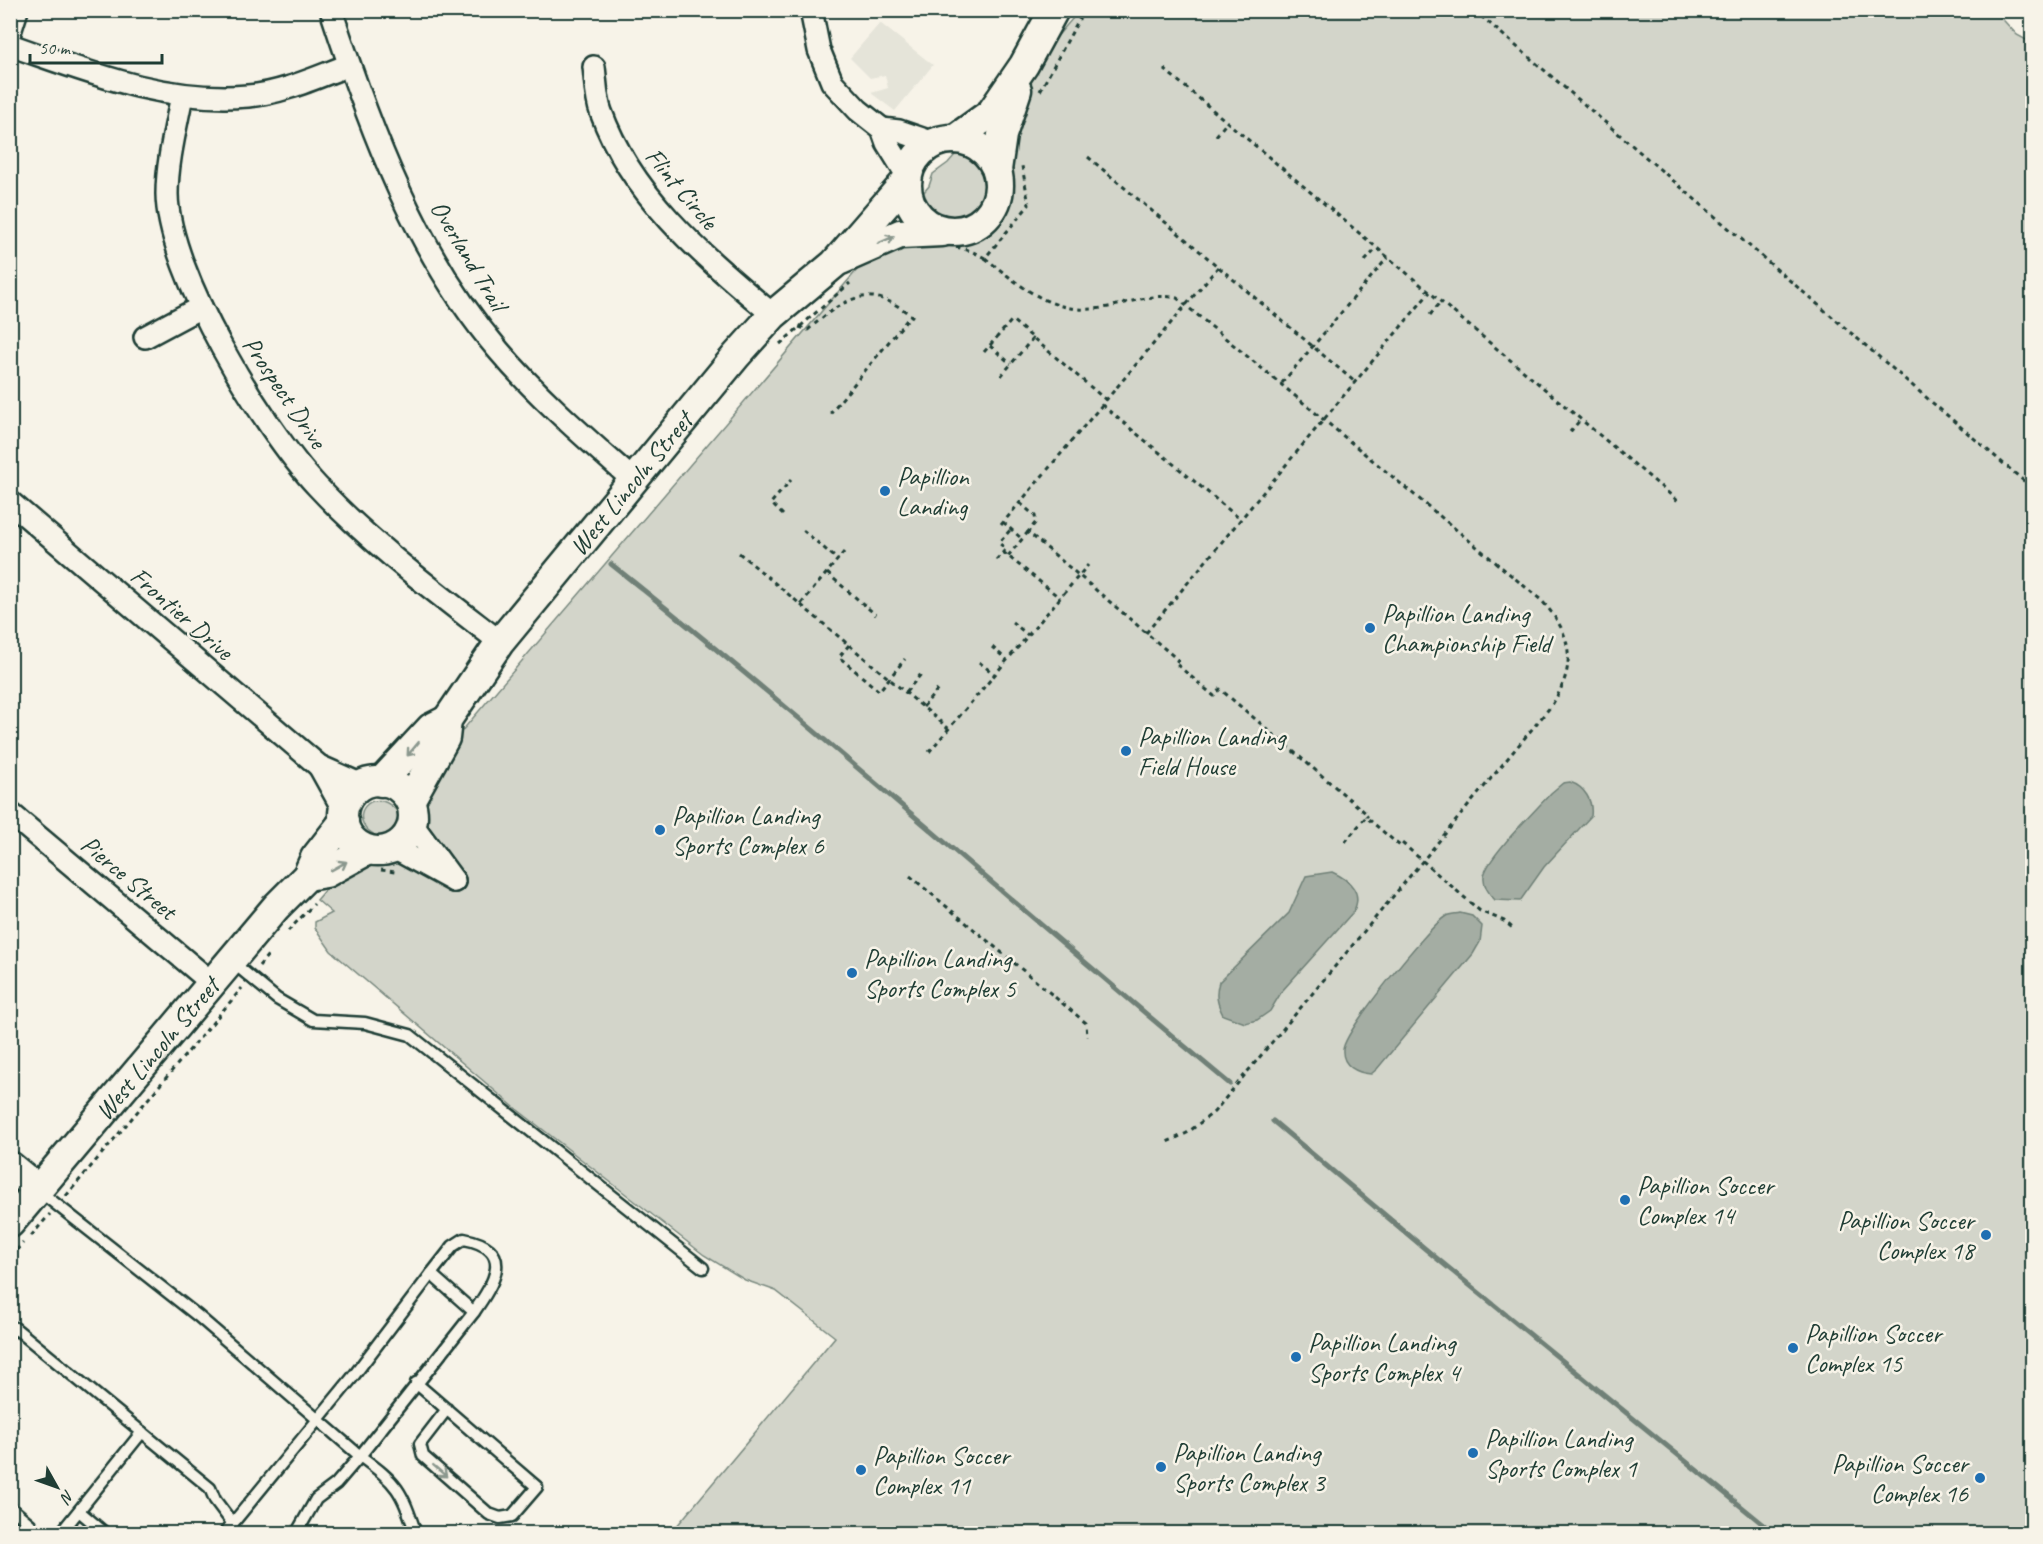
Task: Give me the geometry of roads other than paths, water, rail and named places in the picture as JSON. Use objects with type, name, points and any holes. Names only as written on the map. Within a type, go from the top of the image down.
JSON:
[{"type":"street","points":[[10,32],[17,10]]},
{"type":"street","name":"Overland Trail","points":[[331,10],[349,65],[387,161],[416,224],[462,303],[498,351],[551,406],[633,480]]},
{"type":"street","points":[[811,10],[819,50],[832,81],[858,110],[882,129],[887,144],[908,179]]},
{"type":"street","points":[[1024,65],[1002,135],[1009,166],[991,212],[974,226],[947,239],[922,219],[910,201],[908,179],[916,157],[991,113],[1024,65],[1054,10]]},
{"type":"street","points":[[10,45],[123,84],[182,95],[249,96],[295,86],[349,65]]},
{"type":"street","name":"Flint Circle","points":[[594,67],[600,110],[618,150],[643,188],[683,236],[773,315]]},
{"type":"street","name":"Prospect Drive","points":[[182,95],[167,194],[170,224],[184,270],[214,333],[272,427],[316,485],[424,583],[500,642]]},
{"type":"street","points":[[882,129],[899,130],[944,141],[966,141],[1009,166]]},
{"type":"street","name":"West Lincoln Street","points":[[844,271],[908,179]]},
{"type":"street","name":"West Lincoln Street","points":[[411,812],[445,738],[447,720],[500,642],[773,315],[900,234],[947,239]]},
{"type":"street","points":[[145,337],[201,306]]},
{"type":"street","name":"Frontier Drive","points":[[10,502],[319,766],[372,783]]},
{"type":"street","name":"West Lincoln Street","points":[[372,783],[430,728],[447,720]]},
{"type":"street","name":"Frontier Drive","points":[[319,766],[344,816]]},
{"type":"street","points":[[372,783],[397,787],[411,812],[454,881],[421,865],[379,856],[351,839],[344,816],[352,793],[372,783]]},
{"type":"street","points":[[379,856],[405,838],[411,812]]},
{"type":"street","name":"Pierce Street","points":[[10,813],[212,983]]},
{"type":"street","name":"West Lincoln Street","points":[[313,888],[315,858],[344,816]]},
{"type":"street","name":"West Lincoln Street","points":[[10,1223],[48,1197],[212,983],[241,969],[276,907],[313,888],[326,873],[379,856]]},
{"type":"street","points":[[10,1166],[48,1197]]},
{"type":"lane","points":[[241,969],[277,999],[314,1020],[365,1023],[410,1035],[703,1268]]},
{"type":"lane","points":[[48,1197],[198,1316],[360,1456],[392,1480],[404,1496],[416,1533]]},
{"type":"lane","points":[[224,1533],[318,1420],[453,1246],[464,1239],[480,1242],[493,1256],[498,1271],[493,1285],[360,1456],[336,1484],[316,1499],[296,1533]]},
{"type":"lane","points":[[432,1274],[474,1312]]},
{"type":"lane","points":[[10,1333],[15,1328],[210,1488],[215,1500],[233,1524]]},
{"type":"lane","points":[[416,1383],[447,1409],[537,1487],[512,1516],[500,1518],[489,1514],[423,1456],[420,1444],[447,1409]]},
{"type":"lane","points":[[60,1533],[142,1432]]},
{"type":"lane","points":[[10,1507],[30,1524],[35,1533]]},
{"type":"lane","points":[[79,1511],[106,1533]]},
{"type":"waterway","points":[[611,564],[845,757],[1230,1084]]},
{"type":"waterway","points":[[1273,1121],[1429,1252],[1775,1534]]},
{"type":"place","name":"Papillion Landing","points":[[885,491]]},
{"type":"place","name":"Papillion Landing Championship Field","points":[[1370,628]]},
{"type":"place","name":"Papillion Landing Field House","points":[[1126,751]]},
{"type":"place","name":"Papillion Landing Sports Complex 6","points":[[660,830]]},
{"type":"place","name":"Papillion Landing Sports Complex 5","points":[[852,973]]},
{"type":"place","name":"Papillion Soccer Complex 14","points":[[1625,1200]]},
{"type":"place","name":"Papillion Soccer Complex 18","points":[[1986,1235]]},
{"type":"place","name":"Papillion Soccer Complex 15","points":[[1793,1348]]},
{"type":"place","name":"Papillion Landing Sports Complex 4","points":[[1296,1357]]},
{"type":"place","name":"Papillion Landing Sports Complex 1","points":[[1473,1453]]},
{"type":"place","name":"Papillion Landing Sports Complex 3","points":[[1161,1467]]},
{"type":"place","name":"Papillion Soccer Complex 11","points":[[861,1470]]},
{"type":"place","name":"Papillion Soccer Complex 16","points":[[1980,1478]]}]
